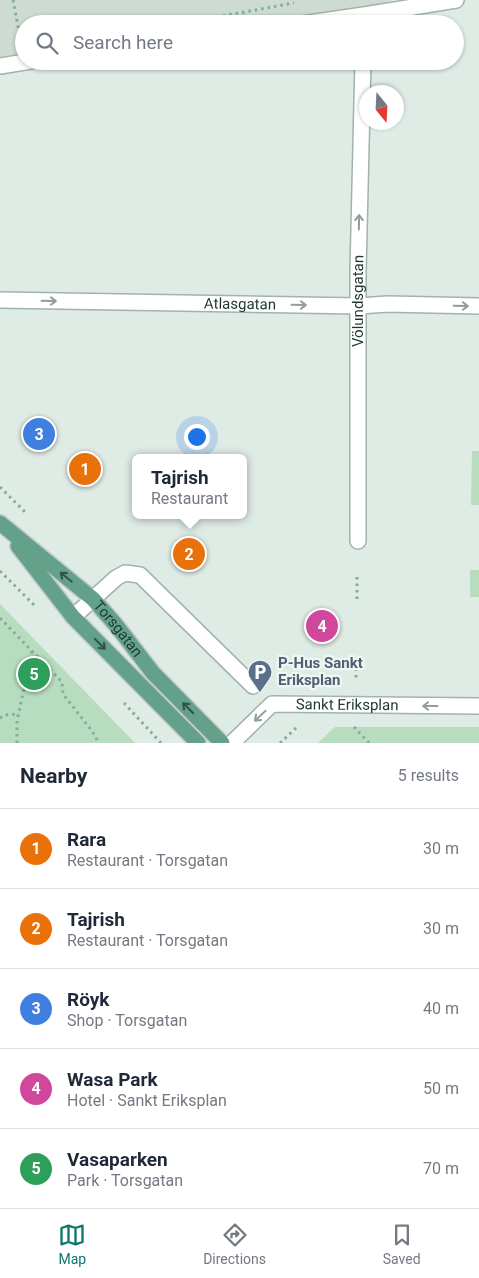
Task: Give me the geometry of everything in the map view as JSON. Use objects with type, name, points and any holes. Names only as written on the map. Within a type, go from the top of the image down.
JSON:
[{"type":"main road","name":"Torsgatan","points":[[1,524],[93,599],[153,673],[222,743]]},
{"type":"main road","name":"Torsgatan","points":[[1,524],[73,617],[198,743]]},
{"type":"street","points":[[383,15],[456,0]]},
{"type":"street","points":[[0,66],[15,64]]},
{"type":"street","name":"Völundsgatan","points":[[358,542],[358,306],[363,70]]},
{"type":"street","name":"Atlasgatan","points":[[0,300],[358,306],[388,304],[479,306]]},
{"type":"street","points":[[73,617],[116,578],[126,573],[140,575],[253,686]]},
{"type":"street","name":"Sankt Eriksplan","points":[[232,743],[272,704],[479,706]]},
{"type":"path","points":[[14,0],[17,15]]},
{"type":"path","points":[[228,15],[300,2]]},
{"type":"path","points":[[357,574],[357,599]]},
{"type":"path","points":[[0,618],[62,682],[63,694],[99,743]]},
{"type":"path","points":[[17,743],[17,721],[32,651]]},
{"type":"path","points":[[356,662],[356,681]]},
{"type":"path","points":[[0,718],[5,715],[19,714]]},
{"type":"path","name":"Sankt Eriksplan","points":[[353,726],[369,743]]},
{"type":"shaded area","points":[[0,0],[391,0],[364,14],[357,15],[15,15],[15,63],[0,67]]},
{"type":"green space","points":[[472,451],[479,451],[479,505],[471,505]]},
{"type":"green space","points":[[470,570],[479,570],[479,597],[470,597]]},
{"type":"green space","points":[[0,604],[135,743],[0,743]]},
{"type":"green space","points":[[335,727],[479,727],[479,743],[318,743]]},
{"type":"place","name":"Röyk","points":[[39,434]]},
{"type":"place","name":"Rara","points":[[85,469]]},
{"type":"place","name":"Tajrish","points":[[189,554]]},
{"type":"place","name":"Wasa Park","points":[[322,626]]},
{"type":"place","name":"Vasaparken","points":[[34,674]]},
{"type":"place","name":"P-Hus Sankt Eriksplan","points":[[260,693]]}]
